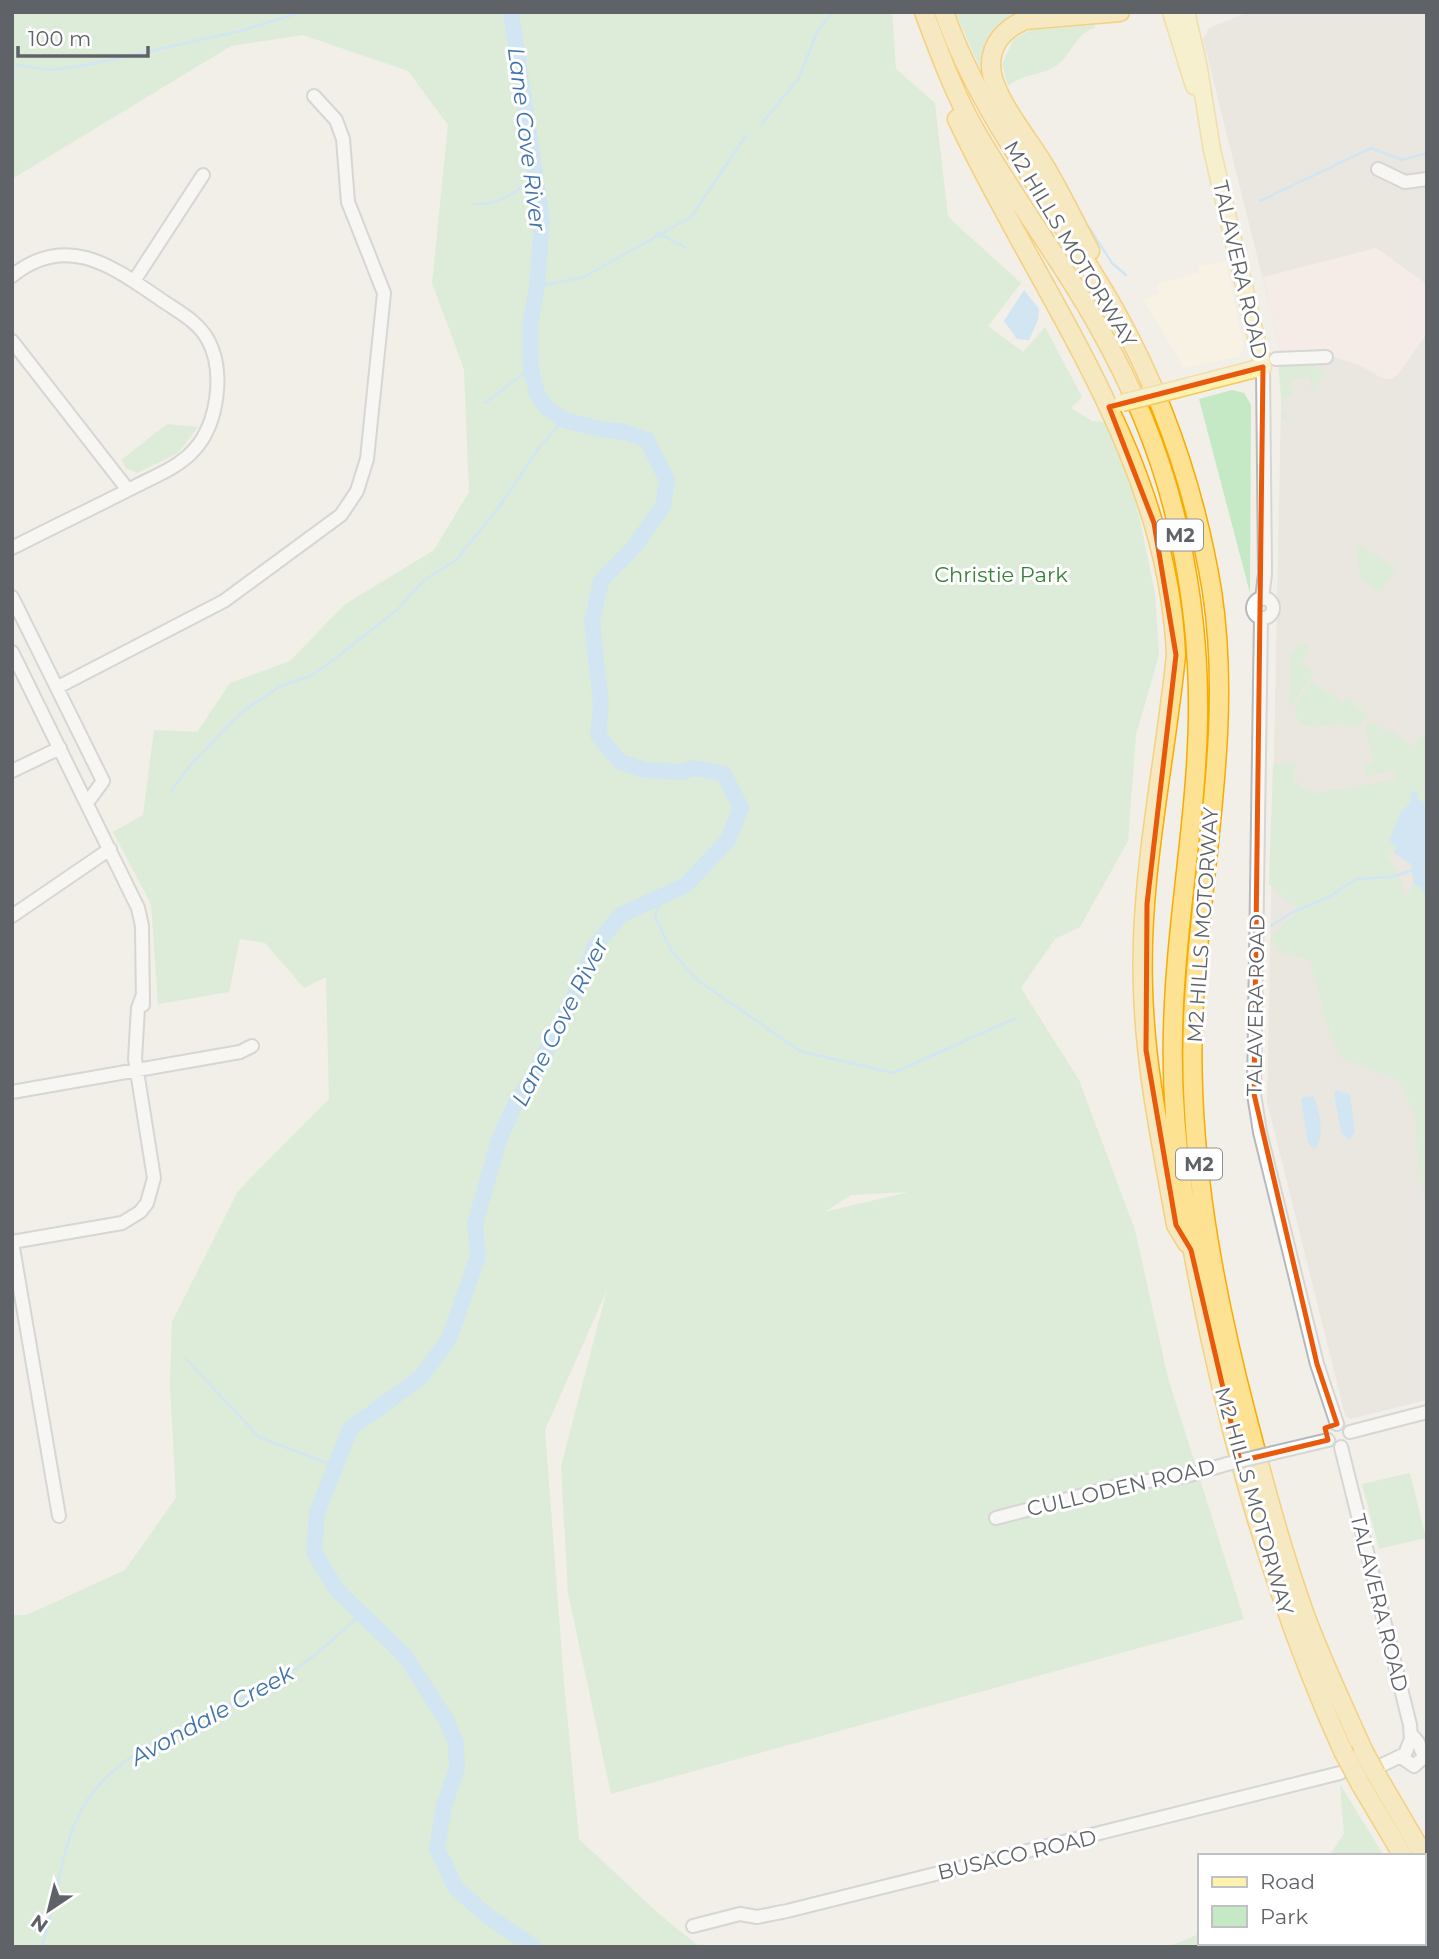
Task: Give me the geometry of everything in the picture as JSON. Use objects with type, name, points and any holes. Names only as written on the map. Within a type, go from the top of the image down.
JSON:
[{"type":"highway","name":"M2","points":[[914,12],[939,80],[969,146],[1115,405],[1142,482],[1175,623],[1176,655],[1147,904],[1143,986],[1149,1070],[1173,1212],[1176,1225],[1191,1250]]},
{"type":"highway","name":"M2 HILLS MOTORWAY","points":[[924,12],[973,127],[1090,312],[1116,359],[1152,442],[1180,535],[1196,636],[1198,679],[1196,765],[1180,917],[1172,1037],[1177,1127],[1191,1250],[1219,1380],[1260,1538],[1290,1626],[1343,1751],[1402,1854]]},
{"type":"highway","name":"M2 HILLS MOTORWAY","points":[[944,12],[981,94],[1001,130],[1116,312],[1140,358],[1176,445],[1193,499],[1217,641],[1219,688],[1193,1022],[1195,1113],[1206,1216],[1238,1384],[1277,1533],[1307,1619],[1363,1750],[1379,1769],[1423,1854]]},
{"type":"highway","name":"M2","points":[[1120,12],[1025,20],[1012,26],[1002,36],[993,51],[991,66],[1004,100],[1045,166],[1155,367],[1189,456],[1200,502],[1204,554]]},
{"type":"main road","name":"TALAVERA ROAD","points":[[1171,12],[1203,111],[1270,363]]},
{"type":"main road","name":"TALAVERA ROAD","points":[[1185,12],[1198,63],[1203,111]]},
{"type":"main road","points":[[1115,405],[1270,363]]},
{"type":"street","points":[[58,687],[224,601],[341,515],[357,491],[368,458],[384,293],[348,202],[342,139],[336,120],[314,96]]},
{"type":"street","points":[[1378,169],[1405,183],[1427,179]]},
{"type":"street","points":[[134,281],[203,175]]},
{"type":"street","points":[[12,276],[37,261],[75,255],[98,261],[134,281],[186,317],[203,333],[213,352],[217,373],[209,428],[201,442],[186,458],[12,548]]},
{"type":"street","points":[[12,341],[128,490]]},
{"type":"street","points":[[1270,363],[1326,356]]},
{"type":"street","name":"TALAVERA ROAD","points":[[1270,363],[1265,573],[1262,599],[1273,606],[1270,615],[1261,618],[1254,1094],[1260,1132],[1314,1353],[1337,1424]]},
{"type":"street","points":[[12,597],[103,781],[87,803]]},
{"type":"street","points":[[12,652],[110,849],[140,916],[142,1060],[138,1069],[154,1178],[147,1203],[140,1212],[122,1223],[12,1242],[59,1516]]},
{"type":"street","points":[[12,771],[60,748]]},
{"type":"street","points":[[12,916],[110,849]]},
{"type":"street","points":[[12,1092],[240,1052],[252,1046]]},
{"type":"street","points":[[1350,1432],[1427,1412]]},
{"type":"street","points":[[1337,1424],[1344,1425],[1350,1432],[1348,1444],[1341,1447],[1334,1447],[1328,1440],[1328,1432],[1337,1424]]},
{"type":"street","name":"CULLODEN ROAD","points":[[996,1518],[1125,1484],[1186,1476],[1328,1440]]},
{"type":"street","name":"TALAVERA ROAD","points":[[1341,1447],[1411,1734],[1418,1742],[1424,1757],[1414,1766],[1401,1758]]},
{"type":"street","points":[[1379,1769],[1401,1758],[1410,1745],[1411,1734]]},
{"type":"street","name":"BUSACO ROAD","points":[[693,1926],[740,1914],[757,1917],[787,1911],[1288,1788],[1339,1773]]},
{"type":"highlighted area","points":[[1263,367],[1254,1094],[1317,1364],[1337,1424],[1325,1428],[1328,1440],[1240,1461],[1191,1250],[1176,1225],[1146,1050],[1147,904],[1176,655],[1154,523],[1109,407]]},
{"type":"shaded area","points":[[1249,12],[1427,12],[1427,1400],[1350,1419],[1345,1415],[1267,1102],[1282,356],[1203,39],[1209,28]]},
{"type":"shaded area","points":[[1376,248],[1427,284],[1427,334],[1398,374],[1392,379],[1382,378],[1361,366],[1323,353],[1282,356],[1263,277]]},
{"type":"shaded area","points":[[1226,261],[1244,348],[1240,356],[1184,368],[1143,299],[1159,294],[1157,284],[1200,272],[1198,266]]},
{"type":"green space","name":"Christie Park","points":[[12,12],[892,12],[896,69],[935,103],[948,217],[1021,283],[988,326],[1023,352],[1045,327],[1082,397],[1071,408],[1092,421],[1107,422],[1136,501],[1155,593],[1159,655],[1136,735],[1128,841],[1080,927],[1055,939],[1021,988],[1079,1080],[1135,1230],[1168,1378],[1244,1619],[611,1794],[568,1593],[561,1466],[607,1290],[545,1430],[579,1839],[659,1914],[700,1947],[12,1947],[12,1615],[27,1615],[125,1570],[176,1498],[170,1385],[172,1322],[238,1191],[329,1099],[326,977],[304,988],[265,943],[240,939],[229,992],[158,1004],[151,904],[113,832],[143,815],[154,730],[197,732],[230,683],[290,661],[344,605],[434,550],[469,492],[464,369],[432,283],[448,125],[408,71],[303,35],[231,46],[12,179]],"holes":[[[905,1193],[824,1212],[851,1195]]]},
{"type":"green space","points":[[955,12],[1026,12],[1016,17],[987,84]]},
{"type":"green space","points":[[1095,25],[1095,28],[1079,38],[1055,67],[1008,86],[1002,64],[1014,39],[1030,30]]},
{"type":"green space","points":[[1317,359],[1318,369],[1325,372],[1312,392],[1309,377],[1292,379],[1292,397],[1283,397],[1283,413],[1287,413],[1287,420],[1283,420],[1278,363]]},
{"type":"green space","points":[[1232,390],[1244,393],[1251,405],[1250,593],[1199,399]]},
{"type":"green space","points":[[167,424],[198,427],[178,453],[137,473],[126,468],[121,460]]},
{"type":"green space","points":[[1362,546],[1396,569],[1380,592],[1361,579],[1356,547]]},
{"type":"green space","points":[[1299,644],[1310,644],[1302,663],[1314,672],[1292,706],[1289,705],[1290,657]]},
{"type":"green space","points":[[1311,681],[1343,703],[1348,697],[1354,701],[1352,704],[1368,715],[1360,724],[1349,727],[1343,723],[1319,727],[1305,725],[1300,722],[1295,706]]},
{"type":"green space","points":[[1371,721],[1386,732],[1388,729],[1413,747],[1427,729],[1427,805],[1413,799],[1400,813],[1389,840],[1397,850],[1387,857],[1398,872],[1406,898],[1414,884],[1422,888],[1427,899],[1427,1216],[1417,1155],[1416,1118],[1399,1080],[1343,1059],[1329,1031],[1310,961],[1280,952],[1271,936],[1299,910],[1269,884],[1273,765],[1295,762],[1294,782],[1299,781],[1301,787],[1313,794],[1395,780],[1394,771],[1366,776],[1365,765],[1374,763],[1365,728]]},
{"type":"green space","points":[[1410,1473],[1426,1538],[1379,1549],[1362,1484]]},
{"type":"green space","points":[[1340,1784],[1383,1854],[1330,1854],[1344,1834]]},
{"type":"green space","points":[[1425,1922],[1427,1924],[1427,1947],[1168,1947],[1198,1934],[1198,1945],[1425,1945]]},
{"type":"water","points":[[1024,290],[1039,309],[1038,320],[1029,340],[1017,339],[1004,321]]},
{"type":"water","points":[[1416,790],[1418,799],[1427,805],[1427,899],[1421,888],[1414,884],[1411,864],[1394,853],[1396,847],[1389,840],[1400,813],[1411,802],[1410,794]]},
{"type":"water","points":[[1336,1090],[1350,1094],[1355,1132],[1349,1140],[1341,1132],[1334,1093]]},
{"type":"water","points":[[1313,1096],[1320,1124],[1320,1139],[1315,1149],[1308,1143],[1301,1100],[1303,1097]]},
{"type":"waterway","points":[[12,64],[50,70],[87,65],[240,31],[302,12]]},
{"type":"waterway","name":"Lane Cove River","points":[[511,12],[542,221],[537,286],[530,326],[531,368],[537,394],[547,408],[564,420],[625,432],[647,440],[667,480],[663,506],[634,547],[601,581],[592,622],[601,704],[598,735],[620,762],[646,770],[682,772],[694,768],[724,774],[741,808],[728,840],[686,885],[621,915],[595,946],[581,983],[532,1079],[518,1098],[499,1140],[475,1224],[478,1256],[449,1339],[421,1377],[350,1429],[317,1513],[314,1552],[337,1590],[405,1656],[447,1721],[456,1743],[457,1768],[444,1806],[437,1849],[456,1888],[489,1917],[534,1947]]},
{"type":"waterway","points":[[762,123],[799,78],[818,30],[833,12]]},
{"type":"waterway","points":[[537,286],[584,277],[691,217],[746,136]]},
{"type":"waterway","points":[[1260,201],[1371,148],[1402,160],[1427,153]]},
{"type":"waterway","points":[[472,204],[498,200],[536,178]]},
{"type":"waterway","points":[[1088,226],[1112,263],[1126,275]]},
{"type":"waterway","points":[[658,233],[686,248]]},
{"type":"waterway","points":[[485,403],[531,368]]},
{"type":"waterway","points":[[171,791],[193,762],[244,710],[281,686],[310,676],[328,664],[397,610],[423,581],[456,560],[499,507],[541,445],[564,420]]},
{"type":"waterway","points":[[1271,926],[1291,913],[1331,896],[1356,879],[1390,877],[1417,869]]},
{"type":"waterway","points":[[662,896],[655,917],[671,950],[696,979],[800,1051],[893,1073],[1016,1018]]},
{"type":"waterway","points":[[186,1359],[259,1437],[337,1467]]},
{"type":"waterway","name":"Avondale Creek","points":[[41,1947],[73,1828],[93,1792],[111,1773],[156,1741],[260,1690],[294,1670],[324,1648],[361,1614]]}]
